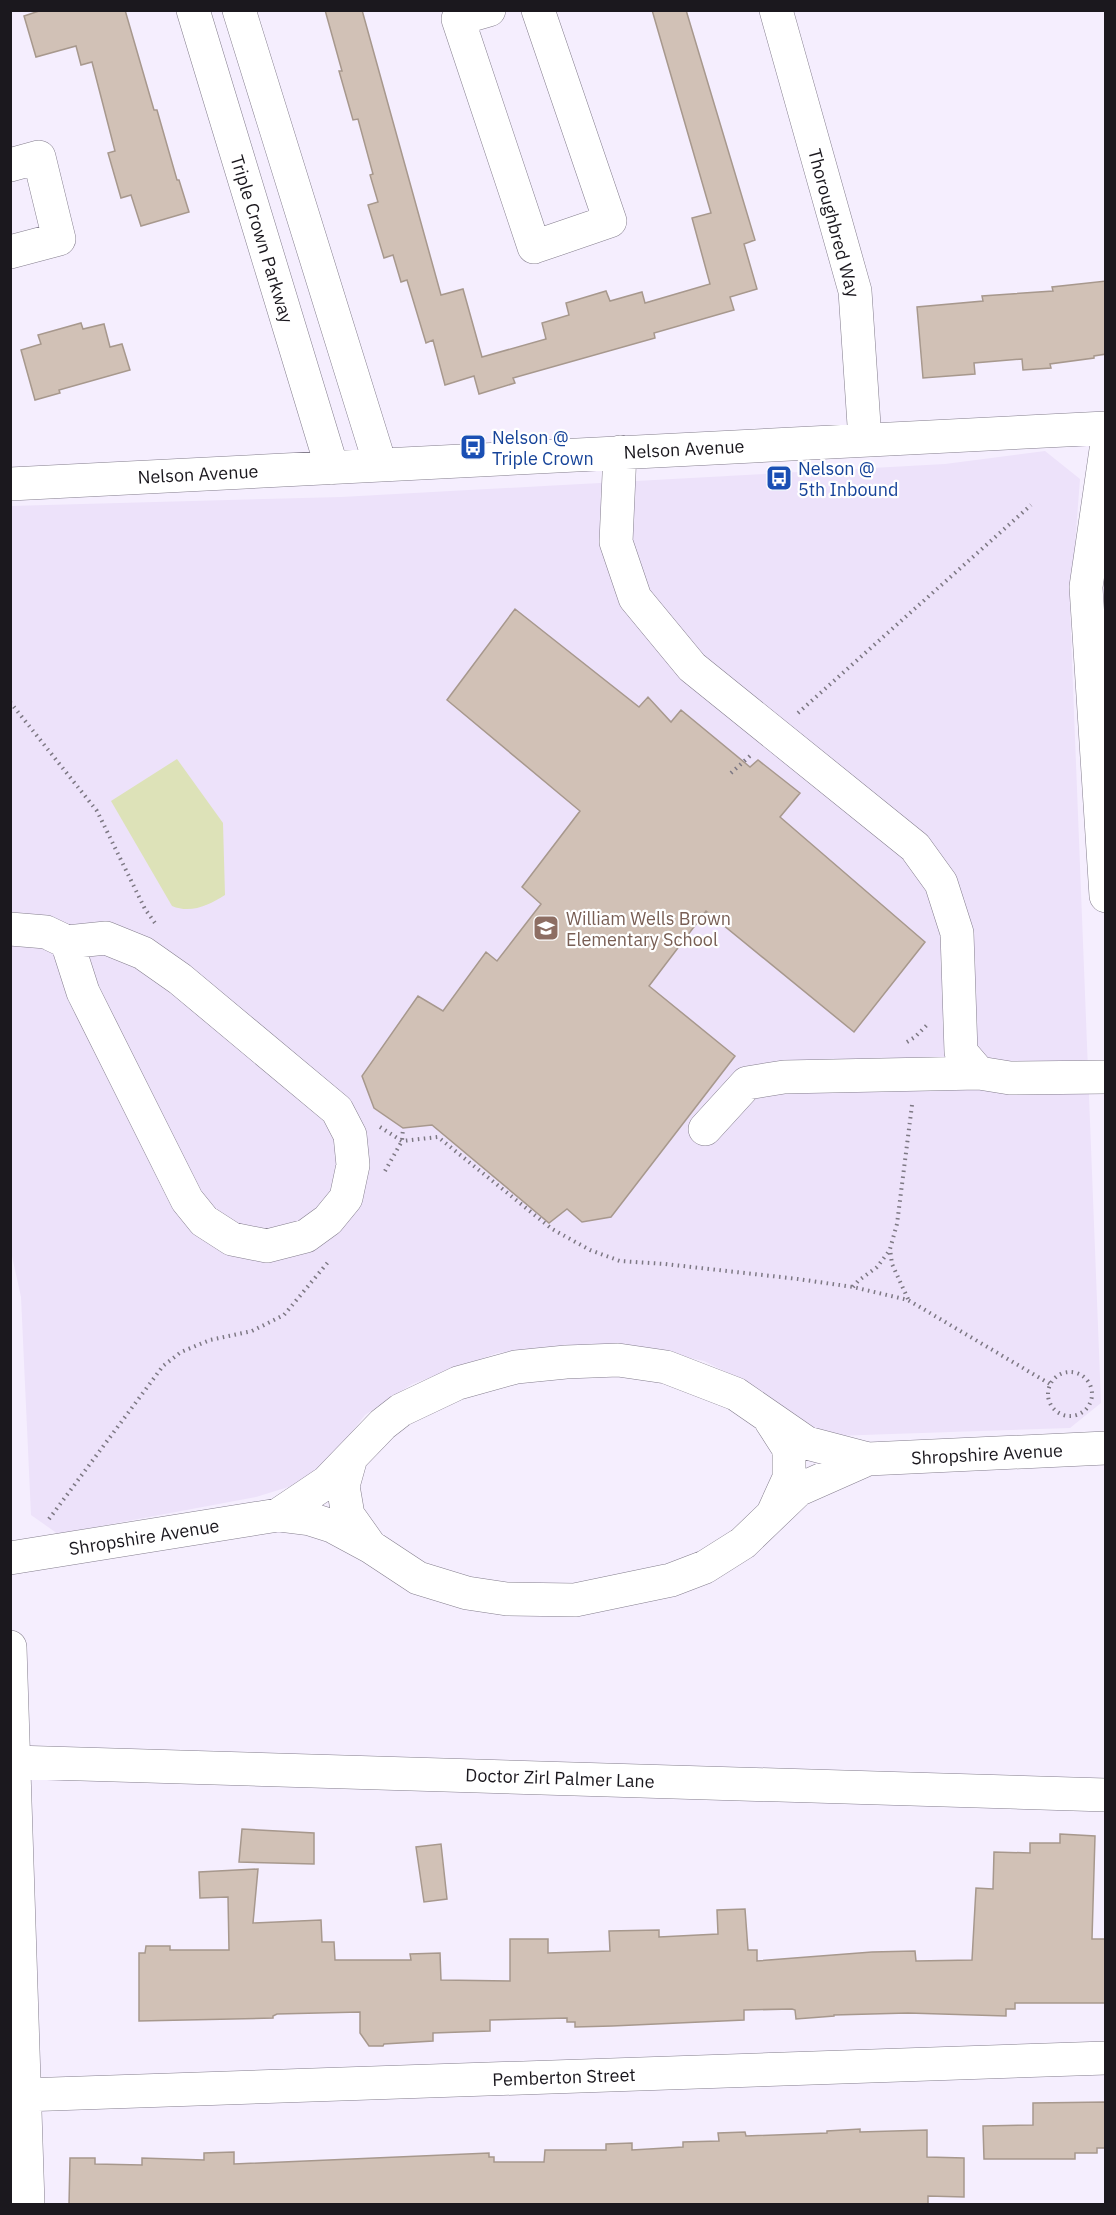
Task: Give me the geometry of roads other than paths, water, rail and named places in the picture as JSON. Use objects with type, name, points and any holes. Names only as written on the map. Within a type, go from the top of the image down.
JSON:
[{"type":"street","name":"Triple Crown Parkway","points":[[192,10],[332,468]]},
{"type":"street","points":[[239,10],[380,464]]},
{"type":"street","points":[[472,13],[458,19],[534,247],[610,221],[538,10]]},
{"type":"street","name":"Thoroughbred Way","points":[[776,10],[855,291],[865,440]]},
{"type":"street","points":[[10,165],[39,157],[59,239],[10,252]]},
{"type":"street","name":"Nelson Avenue","points":[[10,484],[1106,428]]},
{"type":"street","points":[[1106,450],[1086,587],[1100,713],[1106,896]]},
{"type":"street","points":[[620,452],[616,542],[635,598],[692,667],[915,847],[941,883],[957,933],[961,1052],[979,1073]]},
{"type":"street","points":[[10,928],[46,932],[68,942],[106,938],[143,953],[180,980],[337,1110],[350,1135],[353,1165],[346,1198],[328,1220],[306,1236],[267,1246],[232,1239],[204,1221],[187,1200],[83,992],[68,942]]},
{"type":"street","points":[[705,1129],[747,1083],[784,1077],[979,1073],[1010,1078],[1106,1077]]},
{"type":"street","name":"Shropshire Avenue","points":[[278,1515],[327,1482],[350,1461],[383,1424],[401,1410],[458,1383],[516,1367],[566,1362],[618,1360],[666,1367],[736,1394],[807,1443],[868,1459],[1106,1448]]},
{"type":"street","name":"Shropshire Avenue","points":[[768,1417],[789,1449],[789,1479],[772,1515]]},
{"type":"street","name":"Shropshire Avenue","points":[[10,1558],[278,1515],[310,1519],[332,1526],[418,1578],[467,1593],[507,1599],[575,1600],[671,1580],[705,1567],[743,1543],[798,1490],[868,1459]]},
{"type":"street","name":"Shropshire Avenue","points":[[350,1461],[343,1486],[348,1515],[371,1548]]},
{"type":"street","points":[[10,1647],[28,2205]]},
{"type":"street","name":"Doctor Zirl Palmer Lane","points":[[14,1762],[1106,1795]]},
{"type":"street","name":"Pemberton Street","points":[[24,2095],[1106,2058]]},
{"type":"place","name":"Nelson @ Triple Crown","points":[[473,447]]},
{"type":"place","name":"Nelson @ 5th Inbound","points":[[779,478]]},
{"type":"place","name":"William Wells Brown Elementary School","points":[[546,928]]}]
